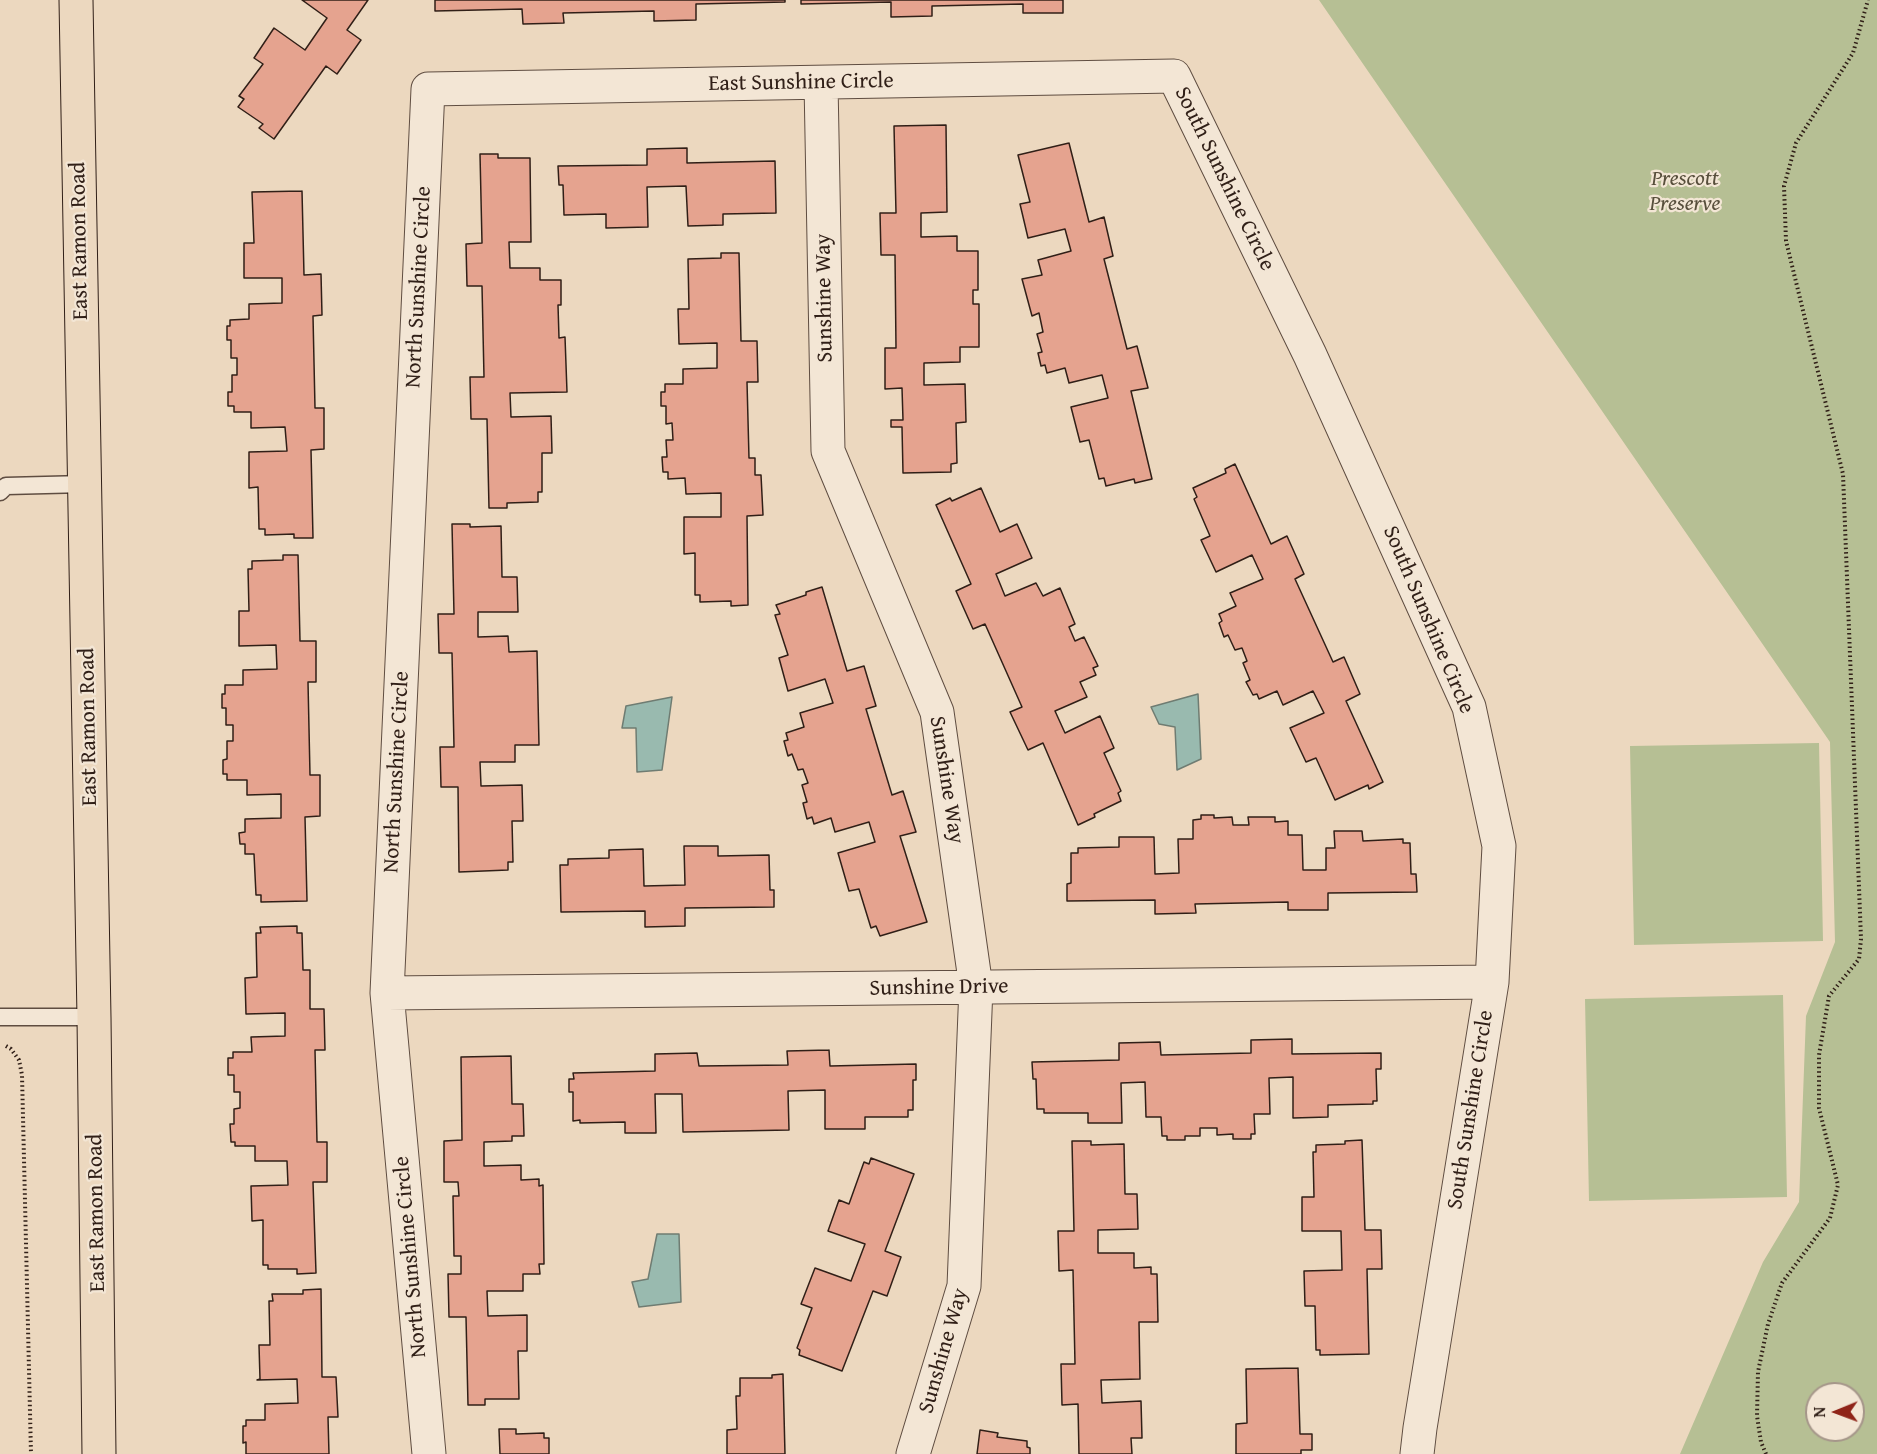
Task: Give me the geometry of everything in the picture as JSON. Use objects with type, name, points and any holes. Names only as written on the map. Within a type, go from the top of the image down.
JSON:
[{"type":"main road","name":"East Ramon Road","points":[[76,0],[94,1017],[99,1454]]},
{"type":"street","name":"East Sunshine Circle","points":[[428,90],[1174,76]]},
{"type":"street","name":"South Sunshine Circle","points":[[1174,76],[1310,355],[1469,707],[1499,846],[1492,982],[1417,1454]]},
{"type":"street","name":"Sunshine Way","points":[[821,83],[828,451],[937,712],[976,987],[964,1286],[914,1454]]},
{"type":"street","name":"North Sunshine Circle","points":[[428,90],[387,993],[429,1454]]},
{"type":"street","name":"Sunshine Drive","points":[[387,993],[1492,982]]},
{"type":"lane","points":[[0,492],[6,486],[85,484]]},
{"type":"lane","points":[[0,1017],[94,1017]]},
{"type":"path","points":[[1766,1454],[1761,1442],[1757,1416],[1758,1372],[1768,1324],[1782,1283],[1830,1218],[1838,1185],[1819,1108],[1819,1055],[1829,996],[1859,959],[1861,939],[1843,474],[1785,241],[1784,186],[1796,143],[1853,53],[1868,0]]},
{"type":"path","points":[[0,1042],[11,1049],[19,1060],[22,1075],[31,1454]]},
{"type":"green space","name":"Prescott Preserve","points":[[1319,0],[1877,0],[1877,1454],[1680,1454],[1763,1262],[1799,1202],[1806,1016],[1835,942],[1830,742]]},
{"type":"green space","points":[[1819,743],[1823,941],[1634,945],[1630,746]]},
{"type":"green space","points":[[1783,995],[1787,1197],[1589,1201],[1585,999]]},
{"type":"water","points":[[1198,694],[1201,759],[1177,770],[1175,727],[1159,724],[1151,707]]},
{"type":"water","points":[[672,697],[662,770],[637,772],[636,728],[622,728],[626,706]]},
{"type":"water","points":[[657,1234],[679,1234],[681,1302],[639,1307],[632,1282],[648,1279]]},
{"type":"building","points":[[302,0],[368,0],[347,30],[361,40],[337,74],[326,66],[274,139],[259,128],[263,124],[238,107],[244,99],[239,96],[263,64],[254,58],[274,28],[305,50],[327,18]]},
{"type":"building","points":[[435,0],[785,0],[785,2],[696,4],[696,20],[654,21],[654,11],[563,13],[564,23],[523,24],[522,9],[435,11]]},
{"type":"building","points":[[801,0],[1063,0],[1063,13],[1023,13],[1023,4],[932,6],[932,16],[891,17],[891,2],[801,4]]},
{"type":"building","points":[[946,125],[947,212],[921,213],[921,237],[957,236],[957,251],[978,251],[978,290],[973,290],[973,304],[979,304],[979,347],[960,347],[960,362],[924,363],[924,385],[965,384],[966,422],[956,423],[957,463],[951,464],[951,472],[903,473],[902,427],[891,427],[891,420],[903,420],[902,388],[885,389],[885,348],[896,348],[895,255],[881,255],[880,213],[896,213],[894,126]]},
{"type":"building","points":[[1069,143],[1089,222],[1104,217],[1113,256],[1104,259],[1127,349],[1137,346],[1148,388],[1131,391],[1152,479],[1135,483],[1134,479],[1106,486],[1104,478],[1099,479],[1089,440],[1080,442],[1071,407],[1108,398],[1102,375],[1069,383],[1065,368],[1047,373],[1045,365],[1041,366],[1038,353],[1042,352],[1037,334],[1043,332],[1039,313],[1032,316],[1022,279],[1042,275],[1038,260],[1071,251],[1065,229],[1028,238],[1020,204],[1030,202],[1018,155]]},
{"type":"building","points":[[687,148],[687,163],[775,161],[776,213],[723,214],[723,225],[688,226],[686,186],[647,187],[648,227],[606,228],[606,214],[564,215],[563,185],[559,185],[558,166],[647,165],[647,149]]},
{"type":"building","points":[[480,154],[498,154],[498,158],[530,158],[531,242],[509,242],[510,268],[540,268],[540,280],[561,280],[561,305],[558,305],[559,338],[565,337],[567,392],[510,393],[511,417],[551,416],[552,453],[542,453],[542,492],[538,492],[538,502],[507,503],[507,508],[489,508],[487,419],[471,419],[470,377],[484,377],[482,286],[467,286],[466,244],[482,243]]},
{"type":"building","points":[[302,191],[304,275],[321,274],[322,315],[313,316],[315,408],[324,408],[324,449],[311,450],[313,538],[294,538],[294,534],[265,535],[265,529],[259,529],[258,487],[249,488],[249,452],[287,451],[285,427],[251,428],[251,412],[234,412],[234,406],[228,406],[228,392],[232,392],[232,375],[237,375],[237,358],[231,358],[231,340],[227,340],[227,326],[230,326],[230,320],[249,319],[249,304],[282,303],[282,278],[244,278],[244,243],[254,243],[252,192]]},
{"type":"building","points":[[721,253],[739,253],[741,341],[757,341],[758,382],[747,382],[749,458],[755,458],[755,475],[761,475],[763,515],[747,516],[748,605],[731,606],[731,601],[700,602],[700,595],[695,595],[695,553],[684,554],[684,517],[721,517],[721,493],[686,494],[685,478],[668,479],[668,472],[663,472],[662,457],[667,457],[666,440],[673,440],[672,423],[666,424],[666,406],[661,406],[661,392],[665,392],[665,384],[683,384],[683,369],[717,368],[717,343],[679,344],[678,309],[689,309],[688,259],[721,258]]},
{"type":"building","points":[[1235,464],[1271,544],[1287,536],[1304,574],[1295,579],[1333,662],[1344,657],[1360,694],[1346,701],[1383,782],[1369,789],[1368,785],[1335,800],[1316,758],[1306,762],[1290,728],[1324,713],[1313,691],[1283,705],[1277,691],[1259,699],[1257,694],[1253,695],[1246,682],[1250,680],[1243,663],[1247,661],[1242,648],[1235,650],[1228,635],[1224,637],[1219,623],[1222,621],[1219,614],[1236,606],[1230,593],[1263,579],[1252,555],[1216,572],[1201,540],[1210,536],[1194,499],[1197,497],[1193,488],[1226,473],[1225,469]]},
{"type":"building","points":[[981,488],[1000,532],[1017,524],[1032,558],[996,574],[1005,596],[1036,583],[1043,596],[1060,588],[1075,624],[1069,627],[1075,641],[1084,637],[1098,666],[1093,668],[1096,675],[1080,682],[1087,697],[1055,711],[1065,733],[1100,716],[1114,748],[1104,753],[1121,791],[1118,793],[1121,801],[1094,814],[1095,817],[1078,825],[1043,743],[1028,750],[1010,712],[1022,707],[985,624],[973,629],[956,591],[971,584],[936,505],[950,498],[952,501]]},
{"type":"building","points":[[452,524],[470,524],[470,527],[501,526],[502,577],[517,577],[518,612],[478,612],[478,637],[508,636],[509,652],[537,651],[539,745],[515,745],[515,762],[480,762],[481,786],[522,785],[523,821],[512,821],[513,862],[508,862],[508,870],[459,872],[458,787],[441,787],[440,747],[454,747],[452,653],[439,653],[438,614],[454,614]]},
{"type":"building","points":[[283,555],[298,555],[300,641],[316,641],[316,682],[308,682],[310,775],[320,775],[320,816],[305,817],[307,901],[261,902],[261,895],[256,895],[254,854],[245,854],[245,844],[240,844],[239,833],[245,832],[245,819],[281,818],[281,794],[247,795],[247,780],[227,780],[227,774],[223,774],[223,760],[227,759],[227,741],[233,741],[233,725],[226,725],[226,708],[222,708],[222,694],[225,694],[225,685],[243,685],[243,670],[277,669],[276,645],[239,646],[239,611],[249,611],[248,569],[252,569],[252,561],[283,560]]},
{"type":"building","points":[[822,587],[847,671],[864,666],[876,706],[866,709],[892,795],[903,791],[916,832],[900,836],[927,922],[880,936],[876,926],[871,928],[859,889],[849,891],[838,853],[875,842],[869,822],[835,832],[831,818],[814,824],[812,817],[807,819],[803,803],[807,802],[802,785],[808,783],[803,769],[798,770],[792,754],[788,756],[784,741],[788,740],[786,733],[804,727],[800,713],[833,703],[825,679],[788,691],[779,658],[788,655],[775,615],[780,614],[776,605]]},
{"type":"building","points":[[1201,815],[1214,815],[1214,818],[1232,817],[1233,825],[1249,825],[1248,817],[1275,817],[1275,822],[1288,821],[1288,835],[1302,835],[1303,870],[1326,870],[1326,848],[1335,848],[1334,831],[1362,831],[1363,841],[1403,839],[1403,843],[1410,843],[1411,874],[1416,874],[1417,892],[1328,893],[1328,910],[1288,910],[1288,902],[1195,904],[1196,913],[1155,914],[1155,900],[1067,901],[1067,884],[1071,883],[1071,853],[1078,853],[1078,848],[1119,847],[1119,837],[1154,837],[1155,874],[1179,873],[1178,839],[1193,839],[1193,820],[1201,819]]},
{"type":"building","points":[[684,846],[718,846],[718,856],[769,855],[770,890],[774,890],[774,907],[685,908],[685,926],[645,927],[645,911],[561,912],[560,865],[568,865],[568,859],[609,858],[609,850],[643,849],[644,886],[685,885]]},
{"type":"building","points":[[297,926],[297,933],[302,933],[303,970],[310,970],[310,1009],[324,1009],[325,1050],[315,1050],[317,1142],[327,1142],[327,1182],[313,1182],[316,1273],[297,1274],[297,1269],[268,1269],[268,1265],[263,1265],[263,1220],[252,1221],[251,1186],[288,1185],[287,1161],[255,1161],[255,1146],[235,1146],[235,1142],[231,1142],[230,1124],[234,1124],[234,1109],[240,1108],[240,1092],[234,1092],[234,1075],[228,1075],[228,1058],[233,1058],[233,1052],[252,1052],[251,1037],[285,1036],[285,1013],[246,1014],[245,978],[257,977],[256,933],[261,933],[260,927]]},
{"type":"building","points":[[1292,1039],[1292,1054],[1381,1053],[1381,1069],[1376,1069],[1377,1101],[1373,1101],[1373,1104],[1328,1105],[1328,1117],[1293,1118],[1293,1077],[1269,1078],[1270,1114],[1254,1114],[1255,1134],[1251,1134],[1251,1139],[1233,1139],[1233,1134],[1217,1135],[1217,1128],[1200,1128],[1200,1136],[1185,1136],[1185,1140],[1167,1140],[1167,1136],[1162,1136],[1161,1117],[1146,1117],[1145,1082],[1121,1083],[1122,1123],[1088,1123],[1088,1113],[1044,1113],[1044,1109],[1037,1109],[1036,1079],[1033,1079],[1032,1062],[1119,1060],[1119,1043],[1160,1042],[1161,1055],[1251,1053],[1251,1040]]},
{"type":"building","points":[[829,1050],[830,1066],[916,1064],[916,1080],[913,1080],[913,1110],[908,1110],[908,1117],[865,1117],[865,1129],[825,1129],[825,1090],[788,1091],[789,1130],[683,1132],[682,1094],[655,1094],[656,1133],[625,1133],[625,1122],[580,1123],[580,1120],[573,1121],[573,1092],[569,1092],[569,1079],[574,1079],[573,1073],[655,1071],[655,1054],[697,1053],[699,1066],[788,1065],[787,1051]]},
{"type":"building","points":[[511,1056],[512,1104],[523,1104],[524,1136],[512,1136],[512,1141],[484,1142],[484,1166],[521,1165],[521,1180],[539,1179],[539,1186],[543,1185],[544,1264],[539,1264],[540,1274],[523,1274],[523,1291],[487,1291],[488,1316],[527,1315],[527,1351],[518,1351],[519,1399],[485,1399],[485,1405],[468,1405],[466,1317],[449,1317],[448,1274],[461,1274],[461,1256],[454,1256],[453,1196],[459,1196],[458,1182],[444,1182],[444,1141],[462,1140],[461,1057]]},
{"type":"building","points":[[1362,1140],[1365,1230],[1381,1230],[1382,1269],[1367,1269],[1369,1354],[1320,1355],[1320,1350],[1316,1350],[1315,1306],[1305,1306],[1304,1271],[1342,1270],[1341,1231],[1302,1231],[1302,1197],[1314,1197],[1313,1152],[1316,1152],[1316,1145],[1345,1144],[1345,1141]]},
{"type":"building","points":[[1072,1141],[1091,1141],[1091,1145],[1124,1144],[1125,1194],[1137,1194],[1138,1229],[1098,1230],[1098,1253],[1134,1253],[1134,1268],[1151,1267],[1151,1274],[1157,1274],[1158,1322],[1139,1322],[1140,1379],[1101,1380],[1102,1403],[1141,1401],[1142,1438],[1131,1438],[1132,1454],[1079,1454],[1078,1404],[1062,1405],[1061,1364],[1075,1364],[1073,1270],[1059,1271],[1058,1231],[1074,1231]]},
{"type":"building","points":[[871,1158],[914,1174],[885,1251],[901,1257],[887,1296],[873,1291],[842,1371],[799,1355],[800,1350],[797,1348],[812,1308],[801,1304],[815,1268],[851,1281],[865,1244],[828,1231],[839,1200],[849,1204],[864,1162],[869,1164]]},
{"type":"building","points":[[321,1289],[322,1377],[336,1377],[338,1417],[328,1417],[329,1454],[246,1454],[246,1442],[243,1443],[243,1426],[246,1426],[246,1420],[265,1420],[265,1404],[298,1403],[297,1379],[257,1380],[260,1379],[259,1345],[270,1345],[269,1301],[273,1301],[272,1294],[303,1294],[303,1290]]},
{"type":"building","points":[[1298,1368],[1300,1434],[1312,1434],[1312,1450],[1301,1450],[1301,1454],[1236,1454],[1236,1424],[1247,1423],[1246,1369]]},
{"type":"building","points":[[783,1374],[785,1454],[727,1454],[727,1430],[737,1429],[736,1396],[740,1396],[740,1378],[772,1378],[772,1375]]},
{"type":"building","points":[[499,1429],[516,1429],[516,1434],[544,1433],[544,1438],[549,1438],[549,1454],[500,1454]]},
{"type":"building","points":[[980,1430],[998,1433],[997,1437],[1027,1441],[1030,1454],[977,1454]]}]
